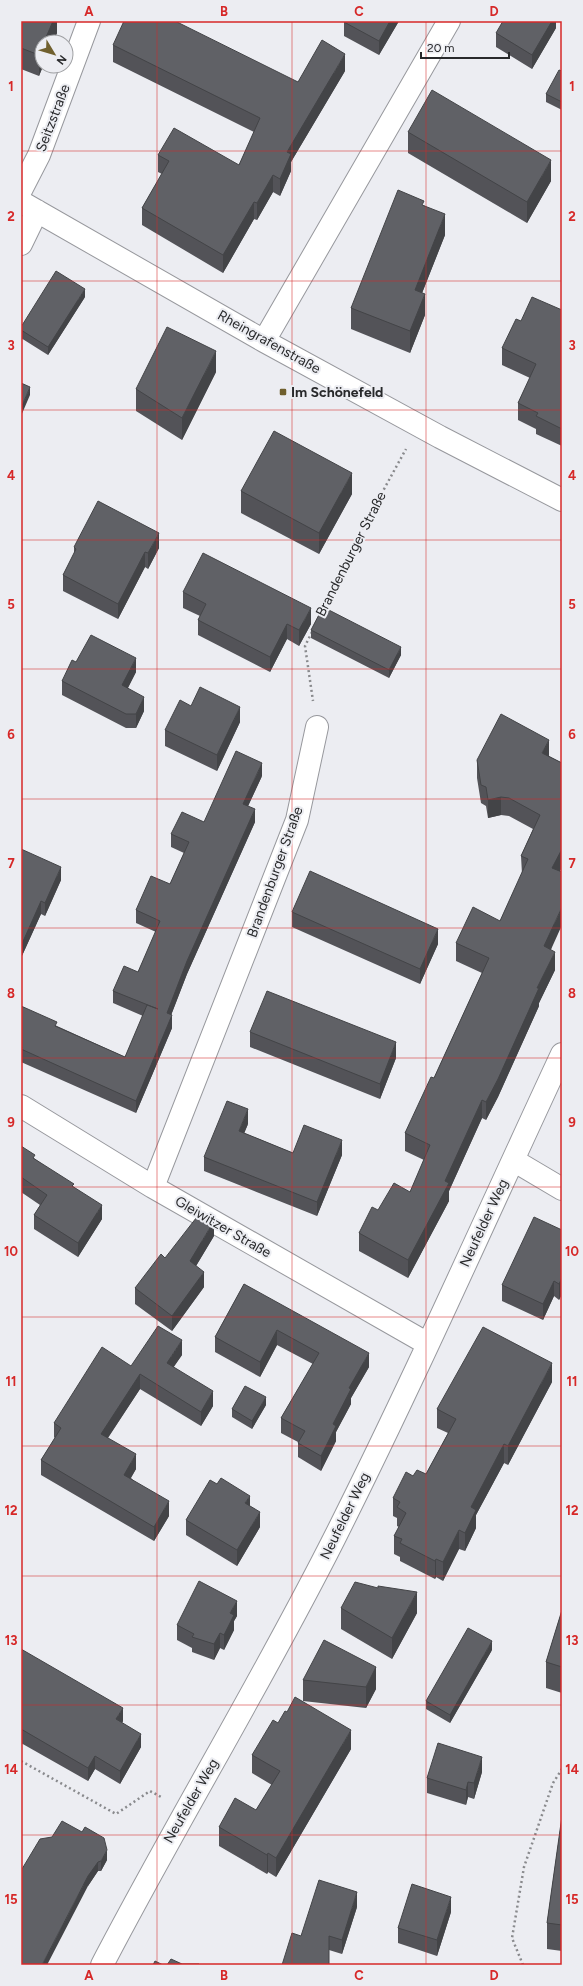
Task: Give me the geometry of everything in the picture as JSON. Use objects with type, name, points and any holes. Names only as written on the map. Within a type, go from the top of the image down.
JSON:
[{"type":"street","name":"Seitzstraße","points":[[21,190],[39,155],[89,21]]},
{"type":"street","points":[[264,340],[449,21]]},
{"type":"street","points":[[21,244],[29,206]]},
{"type":"street","name":"Rheingrafenstraße","points":[[29,206],[264,340],[562,500]]},
{"type":"street","name":"Brandenburger Straße","points":[[153,1187],[297,820],[317,728]]},
{"type":"street","name":"Neufelder Weg","points":[[102,1965],[140,1892],[186,1811],[335,1538],[428,1344],[562,1054]]},
{"type":"street","name":"Gleiwitzer Straße","points":[[21,1106],[153,1187],[428,1344]]},
{"type":"street","points":[[513,1160],[562,1189]]},
{"type":"path","name":"Brandenburger Straße","points":[[322,611],[355,542],[420,425]]},
{"type":"path","name":"Brandenburger Straße","points":[[315,625],[306,646],[317,728]]},
{"type":"path","points":[[21,1761],[116,1814],[150,1791],[186,1811]]},
{"type":"path","points":[[523,1965],[512,1938],[524,1867],[553,1783],[562,1769]]},
{"type":"building","points":[[21,21],[53,21],[47,34],[34,34],[34,53],[21,48]]},
{"type":"building","points":[[124,21],[175,21],[298,82],[322,40],[345,54],[287,152],[291,154],[280,179],[273,175],[257,203],[254,202],[223,255],[142,208],[169,161],[158,155],[174,128],[239,165],[260,118],[113,45]]},
{"type":"building","points":[[390,21],[379,41],[344,22]]},
{"type":"building","points":[[503,21],[552,21],[532,55],[496,33]]},
{"type":"building","points":[[559,70],[562,71],[562,102],[546,94]]},
{"type":"building","points":[[432,90],[551,160],[527,202],[408,132]]},
{"type":"building","points":[[398,190],[424,201],[422,205],[445,214],[415,290],[425,294],[410,331],[351,308]]},
{"type":"building","points":[[56,271],[85,289],[48,347],[21,330],[21,327]]},
{"type":"building","points":[[532,297],[562,310],[562,429],[536,416],[538,413],[518,403],[536,364],[502,348],[516,319],[521,321]]},
{"type":"building","points":[[167,327],[216,351],[182,418],[136,389]]},
{"type":"building","points":[[21,383],[30,387],[21,408]]},
{"type":"building","points":[[274,431],[352,473],[319,533],[241,491]]},
{"type":"building","points":[[98,501],[159,533],[148,553],[145,552],[118,604],[63,575],[76,549],[74,547]]},
{"type":"building","points":[[203,553],[311,608],[299,630],[287,624],[270,657],[198,620],[206,604],[183,592]]},
{"type":"building","points":[[323,607],[401,647],[389,670],[311,630]]},
{"type":"building","points":[[91,635],[136,658],[122,685],[144,697],[136,714],[126,714],[62,681],[72,660],[76,662]]},
{"type":"building","points":[[200,687],[240,707],[217,755],[165,730],[180,700],[191,706]]},
{"type":"building","points":[[501,714],[549,740],[542,753],[562,763],[562,849],[552,868],[562,872],[562,907],[544,946],[555,952],[537,988],[539,988],[498,1079],[486,1102],[482,1100],[445,1181],[449,1183],[408,1260],[359,1233],[372,1207],[378,1210],[394,1183],[410,1192],[430,1145],[405,1133],[431,1077],[434,1078],[489,958],[456,943],[473,907],[500,921],[528,859],[521,856],[540,815],[509,798],[501,797],[488,800],[486,787],[481,785],[477,760]]},
{"type":"building","points":[[236,751],[262,763],[243,804],[255,809],[187,961],[167,1013],[172,1015],[136,1101],[21,1049],[21,1006],[57,1022],[55,1026],[125,1057],[147,1005],[158,1009],[113,991],[124,966],[138,972],[160,921],[136,910],[151,876],[170,884],[189,842],[171,834],[182,812],[204,822]]},
{"type":"building","points":[[21,849],[61,867],[45,903],[41,901],[21,946]]},
{"type":"building","points":[[310,871],[438,929],[420,969],[292,912]]},
{"type":"building","points":[[267,991],[396,1042],[380,1084],[250,1032]]},
{"type":"building","points":[[227,1101],[248,1109],[239,1131],[293,1153],[304,1125],[342,1140],[317,1202],[204,1157]]},
{"type":"building","points":[[21,1146],[35,1155],[33,1158],[74,1184],[72,1186],[102,1205],[78,1243],[34,1215],[47,1195],[21,1177]]},
{"type":"building","points":[[200,1213],[214,1221],[190,1261],[204,1272],[172,1316],[135,1288],[161,1254],[165,1258]]},
{"type":"building","points":[[534,1217],[562,1230],[562,1278],[559,1284],[554,1281],[543,1304],[502,1285]]},
{"type":"building","points":[[244,1284],[369,1353],[349,1388],[351,1389],[333,1424],[336,1426],[321,1456],[298,1443],[305,1431],[281,1418],[319,1353],[277,1330],[260,1362],[215,1337]]},
{"type":"building","points":[[158,1326],[182,1340],[167,1363],[213,1391],[201,1412],[140,1374],[101,1434],[136,1454],[124,1475],[169,1501],[154,1527],[41,1460],[61,1428],[54,1423],[102,1347],[131,1366]]},
{"type":"building","points":[[483,1327],[552,1363],[508,1446],[504,1444],[471,1507],[476,1510],[465,1533],[459,1530],[443,1562],[436,1559],[435,1561],[400,1543],[402,1539],[394,1536],[406,1513],[397,1507],[400,1502],[393,1498],[406,1472],[413,1476],[417,1470],[426,1474],[456,1419],[437,1409]]},
{"type":"building","points":[[245,1386],[266,1397],[252,1421],[232,1409]]},
{"type":"building","points":[[221,1478],[250,1496],[245,1503],[260,1512],[237,1550],[186,1520],[210,1480],[217,1484]]},
{"type":"building","points":[[199,1581],[237,1601],[230,1613],[234,1615],[224,1635],[220,1633],[214,1644],[192,1637],[194,1634],[177,1625]]},
{"type":"building","points":[[355,1582],[378,1588],[378,1586],[417,1592],[392,1638],[341,1608]]},
{"type":"building","points":[[562,1610],[562,1667],[546,1662]]},
{"type":"building","points":[[468,1628],[492,1641],[450,1715],[426,1701]]},
{"type":"building","points":[[324,1640],[376,1667],[366,1687],[303,1680]]},
{"type":"building","points":[[21,1649],[123,1708],[116,1719],[141,1734],[120,1771],[95,1756],[88,1768],[21,1729]]},
{"type":"building","points":[[295,1697],[351,1730],[276,1858],[268,1853],[267,1855],[219,1827],[235,1798],[256,1810],[280,1771],[252,1755],[273,1720],[278,1723],[285,1711],[287,1712]]},
{"type":"building","points":[[438,1743],[482,1757],[474,1783],[468,1782],[466,1790],[427,1778]]},
{"type":"building","points":[[562,1816],[562,1925],[547,1923]]},
{"type":"building","points":[[62,1821],[82,1832],[85,1827],[104,1838],[107,1850],[101,1861],[98,1862],[88,1876],[42,1965],[21,1965],[21,1869],[40,1839],[52,1837]]},
{"type":"building","points":[[319,1880],[357,1892],[342,1940],[329,1936],[329,1965],[282,1965],[292,1933],[301,1936]]},
{"type":"building","points":[[412,1884],[451,1897],[437,1940],[398,1928]]},
{"type":"building","points":[[171,1959],[182,1964],[199,1965],[167,1965]]},
{"type":"building","points":[[155,1961],[163,1965],[153,1965]]},
{"type":"place","name":"Im Schönefeld","points":[[283,392]]}]
